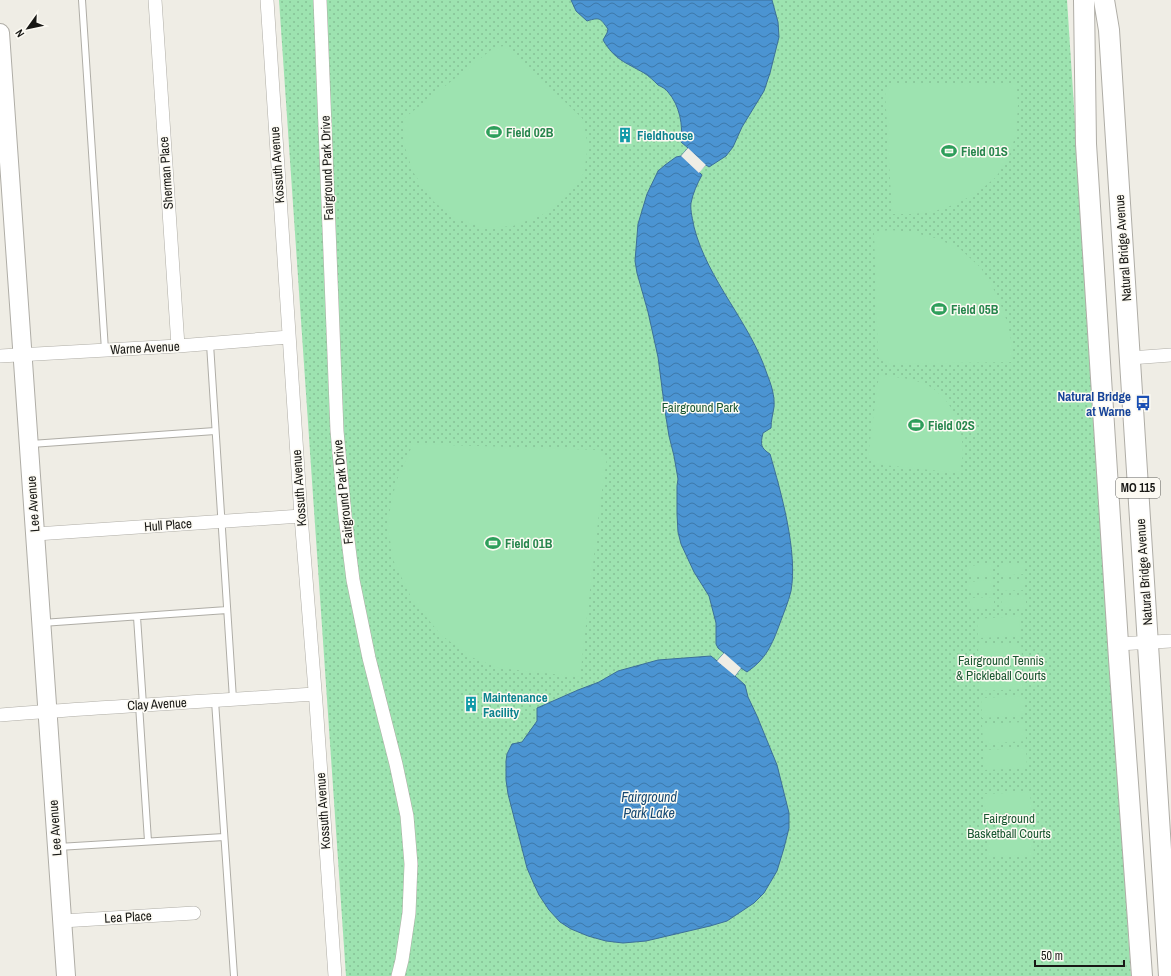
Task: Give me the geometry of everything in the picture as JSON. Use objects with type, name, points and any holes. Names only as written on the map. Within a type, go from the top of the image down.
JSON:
[{"type":"main road","name":"MO 115","points":[[1084,0],[1086,144],[1118,644],[1142,976]]},
{"type":"main road","name":"Natural Bridge Avenue","points":[[1104,0],[1109,30],[1169,976]]},
{"type":"main road","points":[[1109,502],[1123,548],[1130,621],[1149,642]]},
{"type":"main road","points":[[1135,890],[1148,934],[1153,976]]},
{"type":"street","name":"Sherman Place","points":[[155,0],[178,346]]},
{"type":"street","name":"Kossuth Avenue","points":[[267,0],[301,516],[335,976]]},
{"type":"street","name":"Fairground Park Drive","points":[[320,0],[337,431],[345,516],[353,580],[407,816],[411,864],[409,914],[398,976]]},
{"type":"street","name":"Lee Avenue","points":[[0,33],[66,976]]},
{"type":"street","name":"Warne Avenue","points":[[0,356],[210,344],[289,337]]},
{"type":"street","points":[[1130,358],[1171,355]]},
{"type":"street","name":"Hull Place","points":[[36,534],[301,516]]},
{"type":"street","points":[[1118,644],[1171,641]]},
{"type":"street","name":"Clay Avenue","points":[[0,715],[315,694]]},
{"type":"street","name":"Lea Place","points":[[62,921],[194,913]]},
{"type":"lane","points":[[82,0],[106,350]]},
{"type":"lane","points":[[210,344],[233,699]]},
{"type":"lane","points":[[29,444],[215,431]]},
{"type":"lane","points":[[41,624],[227,610]]},
{"type":"lane","points":[[137,616],[148,841]]},
{"type":"lane","points":[[215,701],[234,976]]},
{"type":"lane","points":[[57,847],[224,837]]},
{"type":"green space","name":"Fairground Park","points":[[279,0],[1067,0],[1131,976],[346,976]]},
{"type":"green space","name":"Field 02B","points":[[506,46],[582,118],[588,145],[584,173],[566,197],[542,215],[513,226],[484,228],[456,219],[433,201],[413,172],[404,144],[403,119],[495,47]]},
{"type":"green space","name":"Field 01S","points":[[1016,83],[1018,105],[1016,134],[1008,159],[996,177],[978,192],[956,204],[932,212],[892,214],[885,90],[891,84]]},
{"type":"green space","name":"Field 05B","points":[[890,230],[911,232],[935,238],[959,248],[981,268],[997,295],[1008,324],[1012,345],[1013,362],[886,364],[878,357],[874,232]]},
{"type":"green space","name":"Field 02S","points":[[879,375],[908,379],[925,384],[942,396],[949,404],[961,433],[963,454],[959,473],[874,464],[868,456]]},
{"type":"green space","name":"Field 01B","points":[[413,444],[600,450],[607,458],[600,504],[580,677],[499,668],[471,657],[441,635],[413,601],[394,562],[387,524],[396,482]]},
{"type":"green space","points":[[1024,563],[1025,574],[1000,576],[999,564]]},
{"type":"green space","points":[[992,564],[993,575],[968,577],[968,566]]},
{"type":"green space","points":[[1025,579],[1025,590],[1001,591],[1000,580]]},
{"type":"green space","points":[[993,580],[993,591],[969,593],[968,582]]},
{"type":"green space","points":[[1026,595],[1026,607],[1002,608],[1001,597]]},
{"type":"green space","points":[[994,597],[994,608],[970,609],[969,598]]},
{"type":"green space","points":[[1019,616],[1021,636],[978,638],[977,619]]},
{"type":"green space","points":[[1021,643],[1022,663],[979,665],[978,645]]},
{"type":"green space","points":[[1022,669],[1023,689],[981,691],[980,672]]},
{"type":"green space","points":[[1024,696],[1025,715],[982,718],[981,698]]},
{"type":"green space","points":[[1025,722],[1026,741],[983,744],[982,724]]},
{"type":"green space","points":[[1026,748],[1027,768],[984,770],[983,750]]},
{"type":"green space","points":[[1030,792],[1032,819],[986,821],[984,794]]},
{"type":"green space","points":[[1032,828],[1034,855],[988,857],[987,830]]},
{"type":"water","name":"Fairground Park Lake","points":[[571,0],[772,0],[778,22],[779,37],[764,91],[742,127],[733,147],[726,156],[709,167],[706,165],[699,172],[702,175],[694,192],[691,212],[700,247],[719,284],[760,355],[773,394],[774,407],[771,428],[763,433],[762,446],[770,454],[787,522],[793,575],[791,591],[777,631],[768,651],[754,667],[747,672],[741,668],[735,676],[745,685],[748,697],[777,765],[789,813],[789,828],[777,871],[764,893],[754,903],[727,921],[646,941],[623,943],[606,941],[571,929],[560,922],[549,910],[539,895],[527,868],[508,794],[506,780],[507,754],[512,744],[522,742],[537,721],[537,708],[599,682],[618,671],[658,660],[711,656],[717,661],[724,653],[716,644],[716,623],[709,596],[694,572],[681,544],[678,532],[678,479],[669,436],[658,357],[635,261],[638,224],[647,194],[658,171],[676,157],[681,156],[688,148],[681,142],[682,129],[680,116],[672,97],[664,88],[658,85],[646,74],[616,56],[607,47],[603,40],[608,29],[599,19],[587,21],[576,11]]},
{"type":"pier","points":[[688,148],[706,165],[699,173],[681,156]]},
{"type":"pier","points":[[724,653],[741,668],[735,676],[717,661]]},
{"type":"place","name":"Field 02B","points":[[494,132]]},
{"type":"place","name":"Fieldhouse","points":[[625,135]]},
{"type":"place","name":"Field 01S","points":[[949,151]]},
{"type":"place","name":"Field 05B","points":[[939,309]]},
{"type":"place","name":"Natural Bridge at Warne","points":[[1143,403]]},
{"type":"place","name":"Field 02S","points":[[916,425]]},
{"type":"place","name":"Field 01B","points":[[493,543]]},
{"type":"place","name":"Maintenance Facility","points":[[471,704]]},
{"type":"park label","name":"Fairground Tennis & Pickleball Courts","points":[[1001,668]]},
{"type":"park label","name":"Fairground Basketball Courts","points":[[1009,826]]}]
